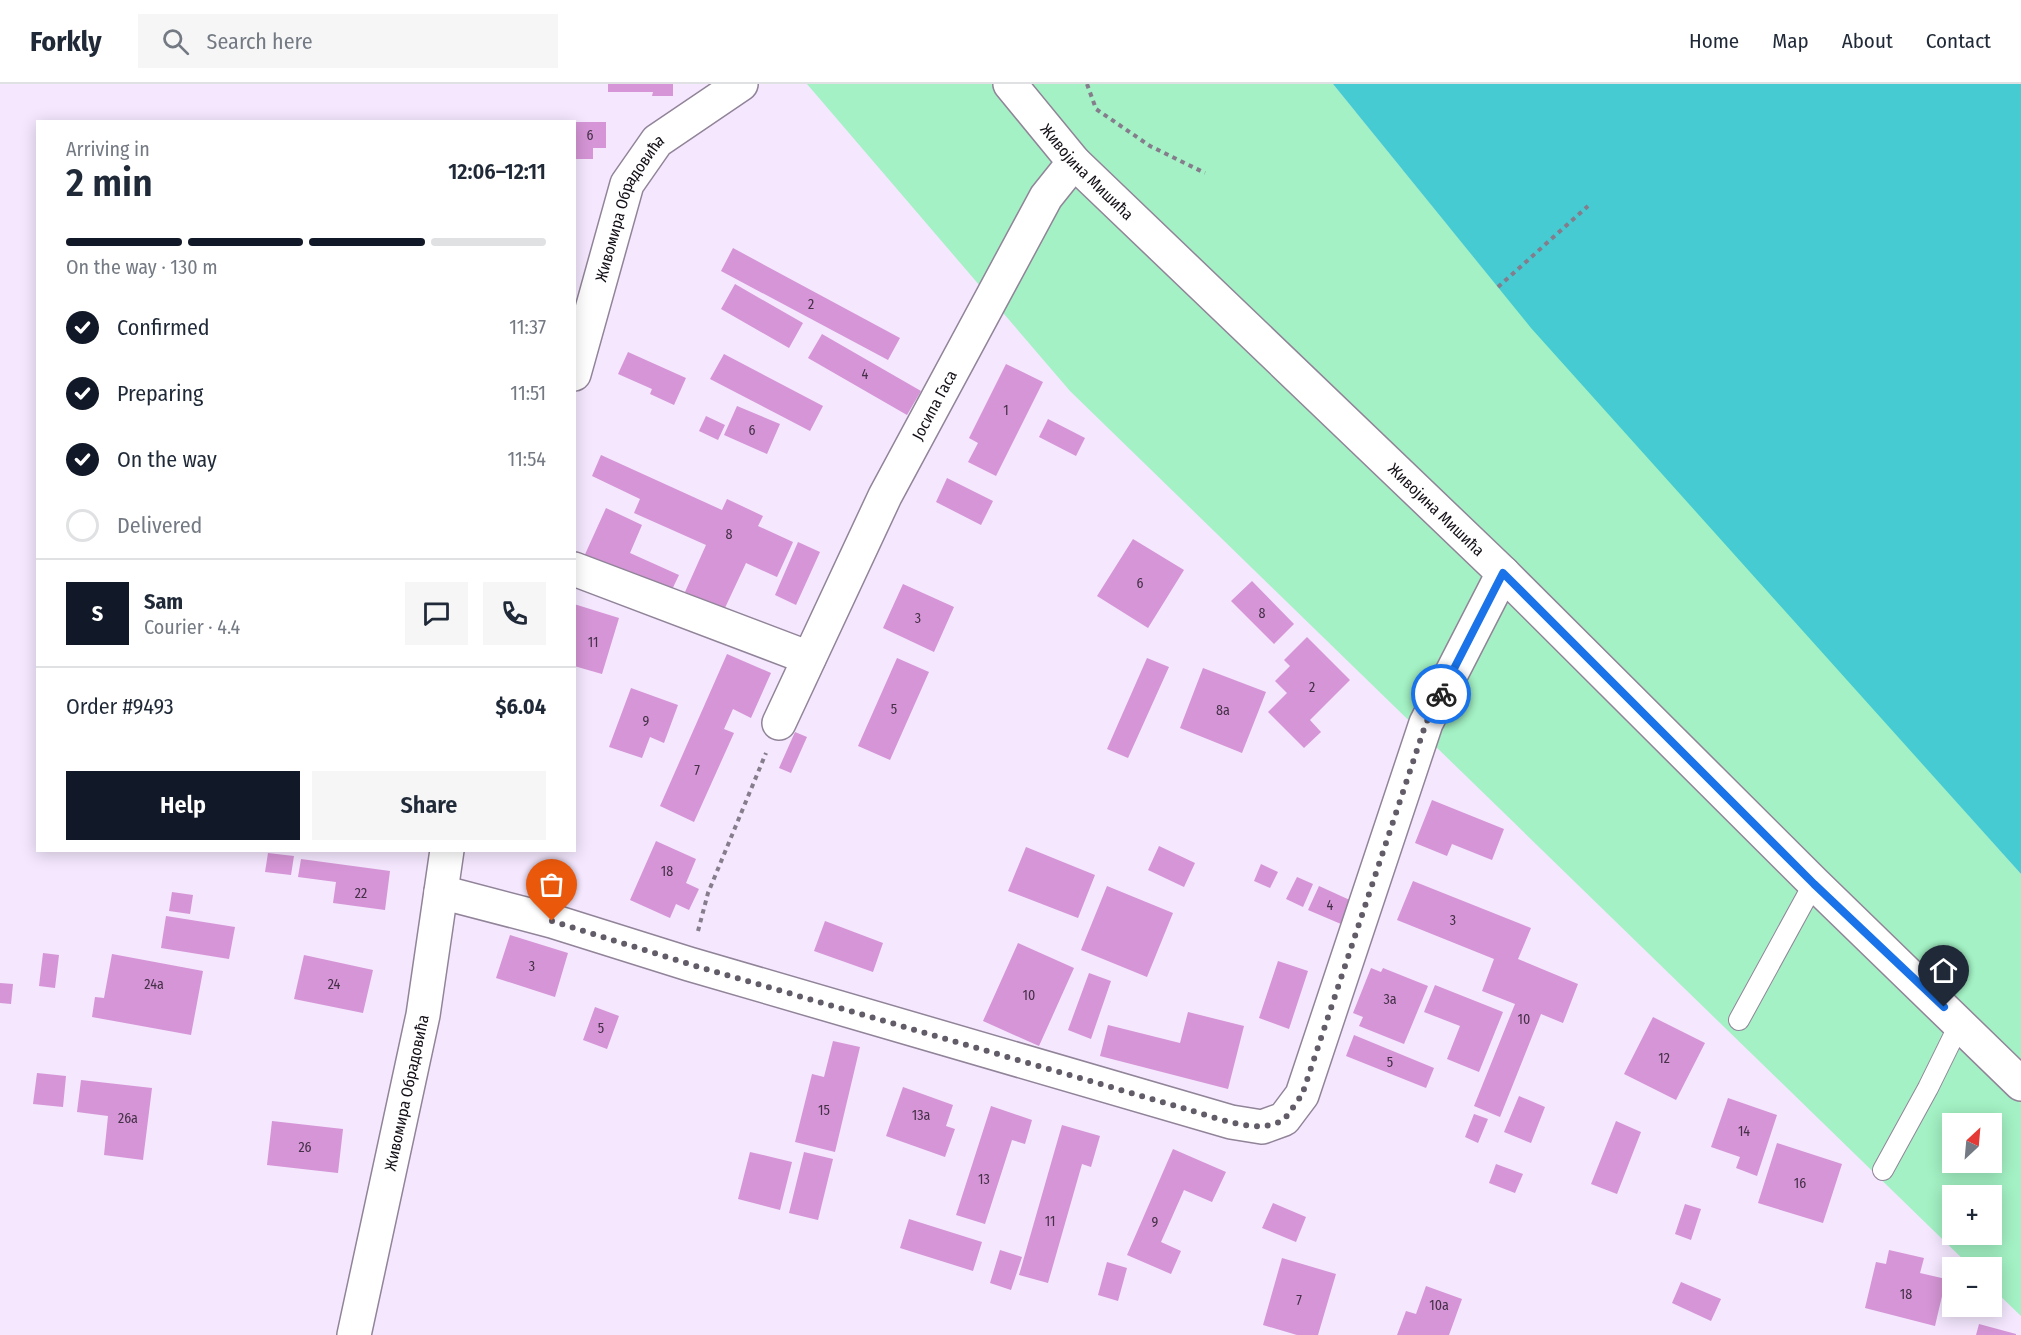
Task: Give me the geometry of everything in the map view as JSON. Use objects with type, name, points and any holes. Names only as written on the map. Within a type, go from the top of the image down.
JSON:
[{"type":"street","name":"Живомира Обрадовића","points":[[576,367],[627,184],[657,141],[741,84]]},
{"type":"street","name":"Живојина Мишића","points":[[1010,84],[1074,162],[1503,573],[1814,884],[2021,1084]]},
{"type":"street","name":"Јосипа Гаса","points":[[779,723],[885,496],[1046,197],[1074,162]]},
{"type":"street","points":[[576,570],[809,658]]},
{"type":"street","points":[[441,892],[552,921],[689,964],[1232,1122],[1262,1128],[1284,1119],[1302,1095],[1426,723],[1503,573]]},
{"type":"street","name":"Живомира Обрадовића","points":[[354,1335],[423,1015],[447,852]]},
{"type":"lane","points":[[1739,1020],[1814,884]]},
{"type":"lane","points":[[1883,1170],[1928,1088],[1960,1023]]},
{"type":"path","points":[[1087,84],[1096,109],[1150,146],[1205,173]]},
{"type":"path","points":[[1498,287],[1588,206]]},
{"type":"path","points":[[689,964],[708,893],[779,723]]},
{"type":"green space","points":[[807,84],[1333,84],[1498,287],[2021,874],[2021,1316],[2002,1298],[2002,1257],[1961,1257],[1948,1245],[2002,1245],[2002,1185],[1942,1185],[1942,1239],[1070,391]]},
{"type":"water","points":[[1333,84],[2021,84],[2021,874],[1531,328]]},
{"type":"building","points":[[608,84],[673,84],[673,96],[652,96],[653,92],[608,92]]},
{"type":"building","points":[[576,122],[606,122],[606,148],[593,148],[593,159],[576,159]]},
{"type":"building","points":[[733,248],[900,338],[888,360],[721,271]]},
{"type":"building","points":[[735,284],[803,323],[789,348],[721,309]]},
{"type":"building","points":[[822,334],[921,391],[907,415],[808,358]]},
{"type":"building","points":[[628,352],[686,378],[674,405],[650,394],[652,389],[618,374]]},
{"type":"building","points":[[724,354],[823,406],[810,431],[710,379]]},
{"type":"building","points":[[1006,364],[1043,382],[996,476],[968,462],[978,443],[969,438]]},
{"type":"building","points":[[737,406],[780,424],[767,454],[724,435]]},
{"type":"building","points":[[706,416],[725,425],[718,440],[699,431]]},
{"type":"building","points":[[1048,419],[1085,438],[1076,456],[1039,437]]},
{"type":"building","points":[[601,455],[722,510],[727,499],[763,516],[758,526],[793,542],[777,577],[746,563],[724,610],[685,592],[706,545],[634,513],[640,499],[592,476]]},
{"type":"building","points":[[947,478],[993,501],[981,525],[936,502]]},
{"type":"building","points":[[606,508],[642,525],[630,553],[679,575],[667,600],[582,561]]},
{"type":"building","points":[[1133,539],[1184,570],[1148,628],[1097,596]]},
{"type":"building","points":[[798,542],[820,552],[796,605],[775,595]]},
{"type":"building","points":[[1252,581],[1294,624],[1274,644],[1231,601]]},
{"type":"building","points":[[903,584],[954,607],[934,652],[883,628]]},
{"type":"building","points":[[576,605],[619,618],[602,674],[576,667]]},
{"type":"building","points":[[1307,637],[1350,680],[1310,720],[1321,732],[1304,748],[1268,712],[1287,693],[1275,681],[1290,666],[1284,660]]},
{"type":"building","points":[[727,654],[771,673],[751,718],[733,709],[724,729],[734,733],[694,822],[660,806]]},
{"type":"building","points":[[897,658],[929,672],[890,760],[858,746]]},
{"type":"building","points":[[1147,658],[1169,667],[1128,758],[1107,749]]},
{"type":"building","points":[[1203,668],[1266,692],[1242,753],[1180,728]]},
{"type":"building","points":[[631,688],[678,705],[664,743],[650,737],[642,758],[609,747]]},
{"type":"building","points":[[795,732],[807,737],[791,773],[779,768]]},
{"type":"building","points":[[1432,800],[1504,829],[1492,860],[1452,844],[1447,856],[1415,843]]},
{"type":"building","points":[[656,841],[696,859],[686,883],[699,889],[689,910],[676,904],[670,918],[630,900]]},
{"type":"building","points":[[1159,846],[1195,863],[1184,887],[1148,870]]},
{"type":"building","points":[[1026,847],[1095,875],[1078,918],[1008,891]]},
{"type":"building","points":[[268,853],[294,856],[291,875],[265,872]]},
{"type":"building","points":[[301,859],[390,871],[385,910],[333,903],[336,882],[298,877]]},
{"type":"building","points":[[1261,864],[1278,872],[1270,888],[1254,881]]},
{"type":"building","points":[[1297,877],[1313,884],[1303,907],[1286,899]]},
{"type":"building","points":[[1413,881],[1531,928],[1518,959],[1578,984],[1563,1023],[1541,1014],[1500,1117],[1474,1106],[1515,1004],[1482,991],[1494,959],[1397,920]]},
{"type":"building","points":[[1107,886],[1173,913],[1147,977],[1081,950]]},
{"type":"building","points":[[1319,886],[1352,901],[1341,924],[1308,910]]},
{"type":"building","points":[[172,892],[193,895],[190,914],[169,911]]},
{"type":"building","points":[[166,916],[235,927],[229,959],[161,948]]},
{"type":"building","points":[[825,921],[883,943],[873,972],[814,951]]},
{"type":"building","points":[[510,935],[568,953],[555,997],[496,978]]},
{"type":"building","points":[[1018,943],[1074,968],[1039,1046],[983,1021]]},
{"type":"building","points":[[43,953],[59,955],[55,988],[39,986]]},
{"type":"building","points":[[112,954],[203,971],[191,1035],[92,1017],[95,997],[104,998]]},
{"type":"building","points":[[304,955],[373,970],[363,1013],[294,999]]},
{"type":"building","points":[[1278,961],[1308,971],[1289,1029],[1259,1018]]},
{"type":"building","points":[[1371,968],[1381,972],[1383,968],[1428,986],[1404,1044],[1359,1026],[1363,1017],[1353,1013]]},
{"type":"building","points":[[1089,973],[1111,981],[1091,1039],[1068,1030]]},
{"type":"building","points":[[0,983],[13,984],[11,1004],[0,1003]]},
{"type":"building","points":[[1435,985],[1503,1012],[1479,1072],[1447,1059],[1460,1026],[1424,1012]]},
{"type":"building","points":[[595,1007],[619,1016],[607,1049],[583,1040]]},
{"type":"building","points":[[1188,1012],[1244,1026],[1228,1089],[1100,1056],[1108,1025],[1180,1043]]},
{"type":"building","points":[[1653,1017],[1705,1043],[1676,1100],[1624,1074]]},
{"type":"building","points":[[1354,1035],[1434,1068],[1426,1088],[1346,1056]]},
{"type":"building","points":[[833,1041],[860,1047],[835,1152],[795,1142],[812,1074],[824,1077]]},
{"type":"building","points":[[37,1073],[66,1076],[63,1107],[33,1104]]},
{"type":"building","points":[[81,1080],[152,1088],[143,1160],[104,1155],[108,1116],[77,1112]]},
{"type":"building","points":[[903,1087],[953,1105],[946,1126],[955,1129],[945,1157],[886,1136]]},
{"type":"building","points":[[1519,1096],[1545,1107],[1531,1143],[1504,1132]]},
{"type":"building","points":[[1728,1098],[1777,1115],[1757,1176],[1736,1168],[1740,1157],[1711,1147]]},
{"type":"building","points":[[991,1106],[1032,1120],[1025,1144],[1012,1140],[985,1224],[956,1215]]},
{"type":"building","points":[[1474,1114],[1488,1119],[1478,1143],[1465,1137]]},
{"type":"building","points":[[272,1121],[343,1129],[338,1173],[267,1165]]},
{"type":"building","points":[[1616,1121],[1641,1132],[1617,1194],[1591,1184]]},
{"type":"building","points":[[1062,1125],[1100,1136],[1091,1167],[1082,1164],[1048,1283],[1019,1275]]},
{"type":"building","points":[[1777,1143],[1842,1164],[1823,1223],[1758,1203]]},
{"type":"building","points":[[1173,1149],[1226,1172],[1212,1202],[1184,1190],[1161,1242],[1181,1251],[1171,1274],[1127,1255]]},
{"type":"building","points":[[750,1152],[792,1162],[780,1210],[738,1199]]},
{"type":"building","points":[[804,1152],[833,1159],[818,1220],[789,1213]]},
{"type":"building","points":[[1496,1164],[1523,1174],[1515,1193],[1489,1183]]},
{"type":"building","points":[[1273,1203],[1306,1217],[1296,1242],[1262,1228]]},
{"type":"building","points":[[1685,1204],[1701,1209],[1691,1240],[1675,1234]]},
{"type":"building","points":[[909,1219],[982,1242],[973,1271],[900,1248]]},
{"type":"building","points":[[1000,1250],[1022,1257],[1011,1290],[990,1283]]},
{"type":"building","points":[[1889,1250],[1924,1258],[1920,1273],[1942,1278],[1942,1296],[1935,1326],[1865,1308],[1876,1262],[1886,1264]]},
{"type":"building","points":[[1282,1258],[1336,1274],[1318,1335],[1297,1335],[1263,1325]]},
{"type":"building","points":[[1107,1262],[1127,1268],[1118,1301],[1098,1295]]},
{"type":"building","points":[[1681,1282],[1721,1299],[1711,1321],[1672,1303]]},
{"type":"building","points":[[1426,1286],[1462,1299],[1449,1335],[1397,1335],[1406,1311],[1416,1314]]},
{"type":"building","points":[[1979,1324],[2016,1334],[2016,1335],[1976,1335]]},
{"type":"way so far","points":[[552,921],[689,964],[1186,1109],[1262,1128],[1284,1119],[1302,1095],[1426,723],[1441,694]]},
{"type":"route","points":[[1441,694],[1503,573],[1814,884],[1944,1007]]}]
